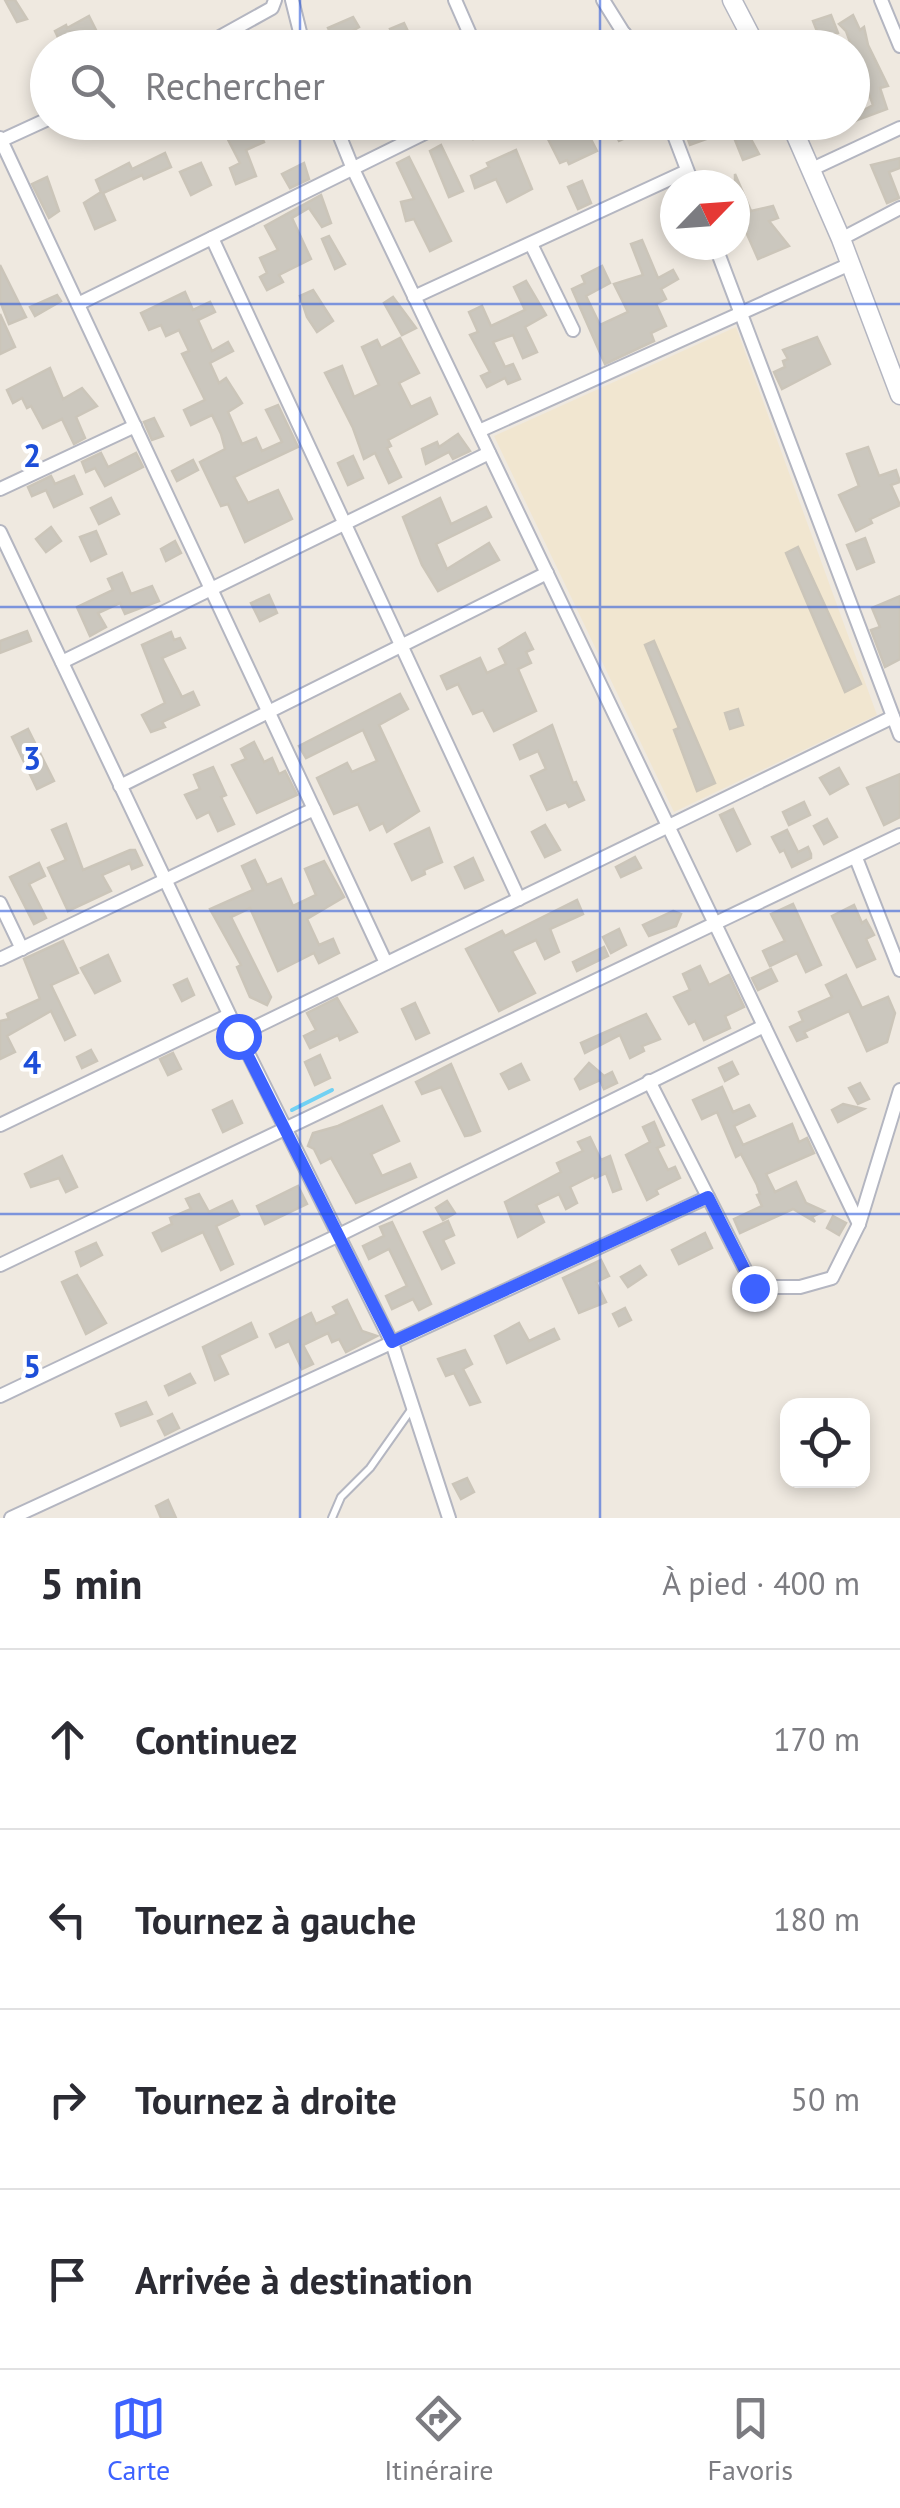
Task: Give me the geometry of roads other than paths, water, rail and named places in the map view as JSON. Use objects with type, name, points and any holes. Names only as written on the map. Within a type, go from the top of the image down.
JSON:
[{"type":"street","points":[[232,30],[272,8],[275,0]]},
{"type":"street","points":[[292,0],[300,30]]},
{"type":"street","points":[[455,0],[468,30]]},
{"type":"street","points":[[603,0],[622,30]]},
{"type":"street","points":[[732,0],[748,30]]},
{"type":"street","points":[[881,0],[900,46]]},
{"type":"street","points":[[30,127],[0,140],[386,964]]},
{"type":"street","points":[[810,170],[900,128]]},
{"type":"street","points":[[341,140],[859,1224]]},
{"type":"street","points":[[78,304],[411,140]]},
{"type":"street","points":[[676,140],[687,170]]},
{"type":"street","points":[[798,140],[898,383]]},
{"type":"street","points":[[414,297],[660,191]]},
{"type":"street","points":[[841,239],[900,208]]},
{"type":"street","points":[[212,238],[519,899]]},
{"type":"street","points":[[532,244],[573,330]]},
{"type":"street","points":[[721,260],[900,735]]},
{"type":"street","points":[[478,431],[850,264]]},
{"type":"street","points":[[0,489],[135,426]]},
{"type":"street","points":[[62,662],[489,453]]},
{"type":"street","points":[[0,532],[238,1036],[392,1342],[449,1518]]},
{"type":"street","points":[[120,786],[547,572]]},
{"type":"street","points":[[238,1036],[893,717]]},
{"type":"street","points":[[0,959],[314,808]]},
{"type":"street","points":[[0,1265],[900,835]]},
{"type":"street","points":[[856,858],[900,970]]},
{"type":"street","points":[[0,903],[22,949]]},
{"type":"street","points":[[0,1125],[229,1016]]},
{"type":"street","points":[[0,1396],[764,1026]]},
{"type":"street","points":[[649,1081],[754,1288],[800,1287],[832,1278],[859,1224],[900,1090]]},
{"type":"street","points":[[11,1518],[708,1197]]},
{"type":"lane","points":[[332,1518],[341,1497],[370,1468],[414,1406]]},
{"type":"waterway","points":[[292,1110],[332,1090]]}]
